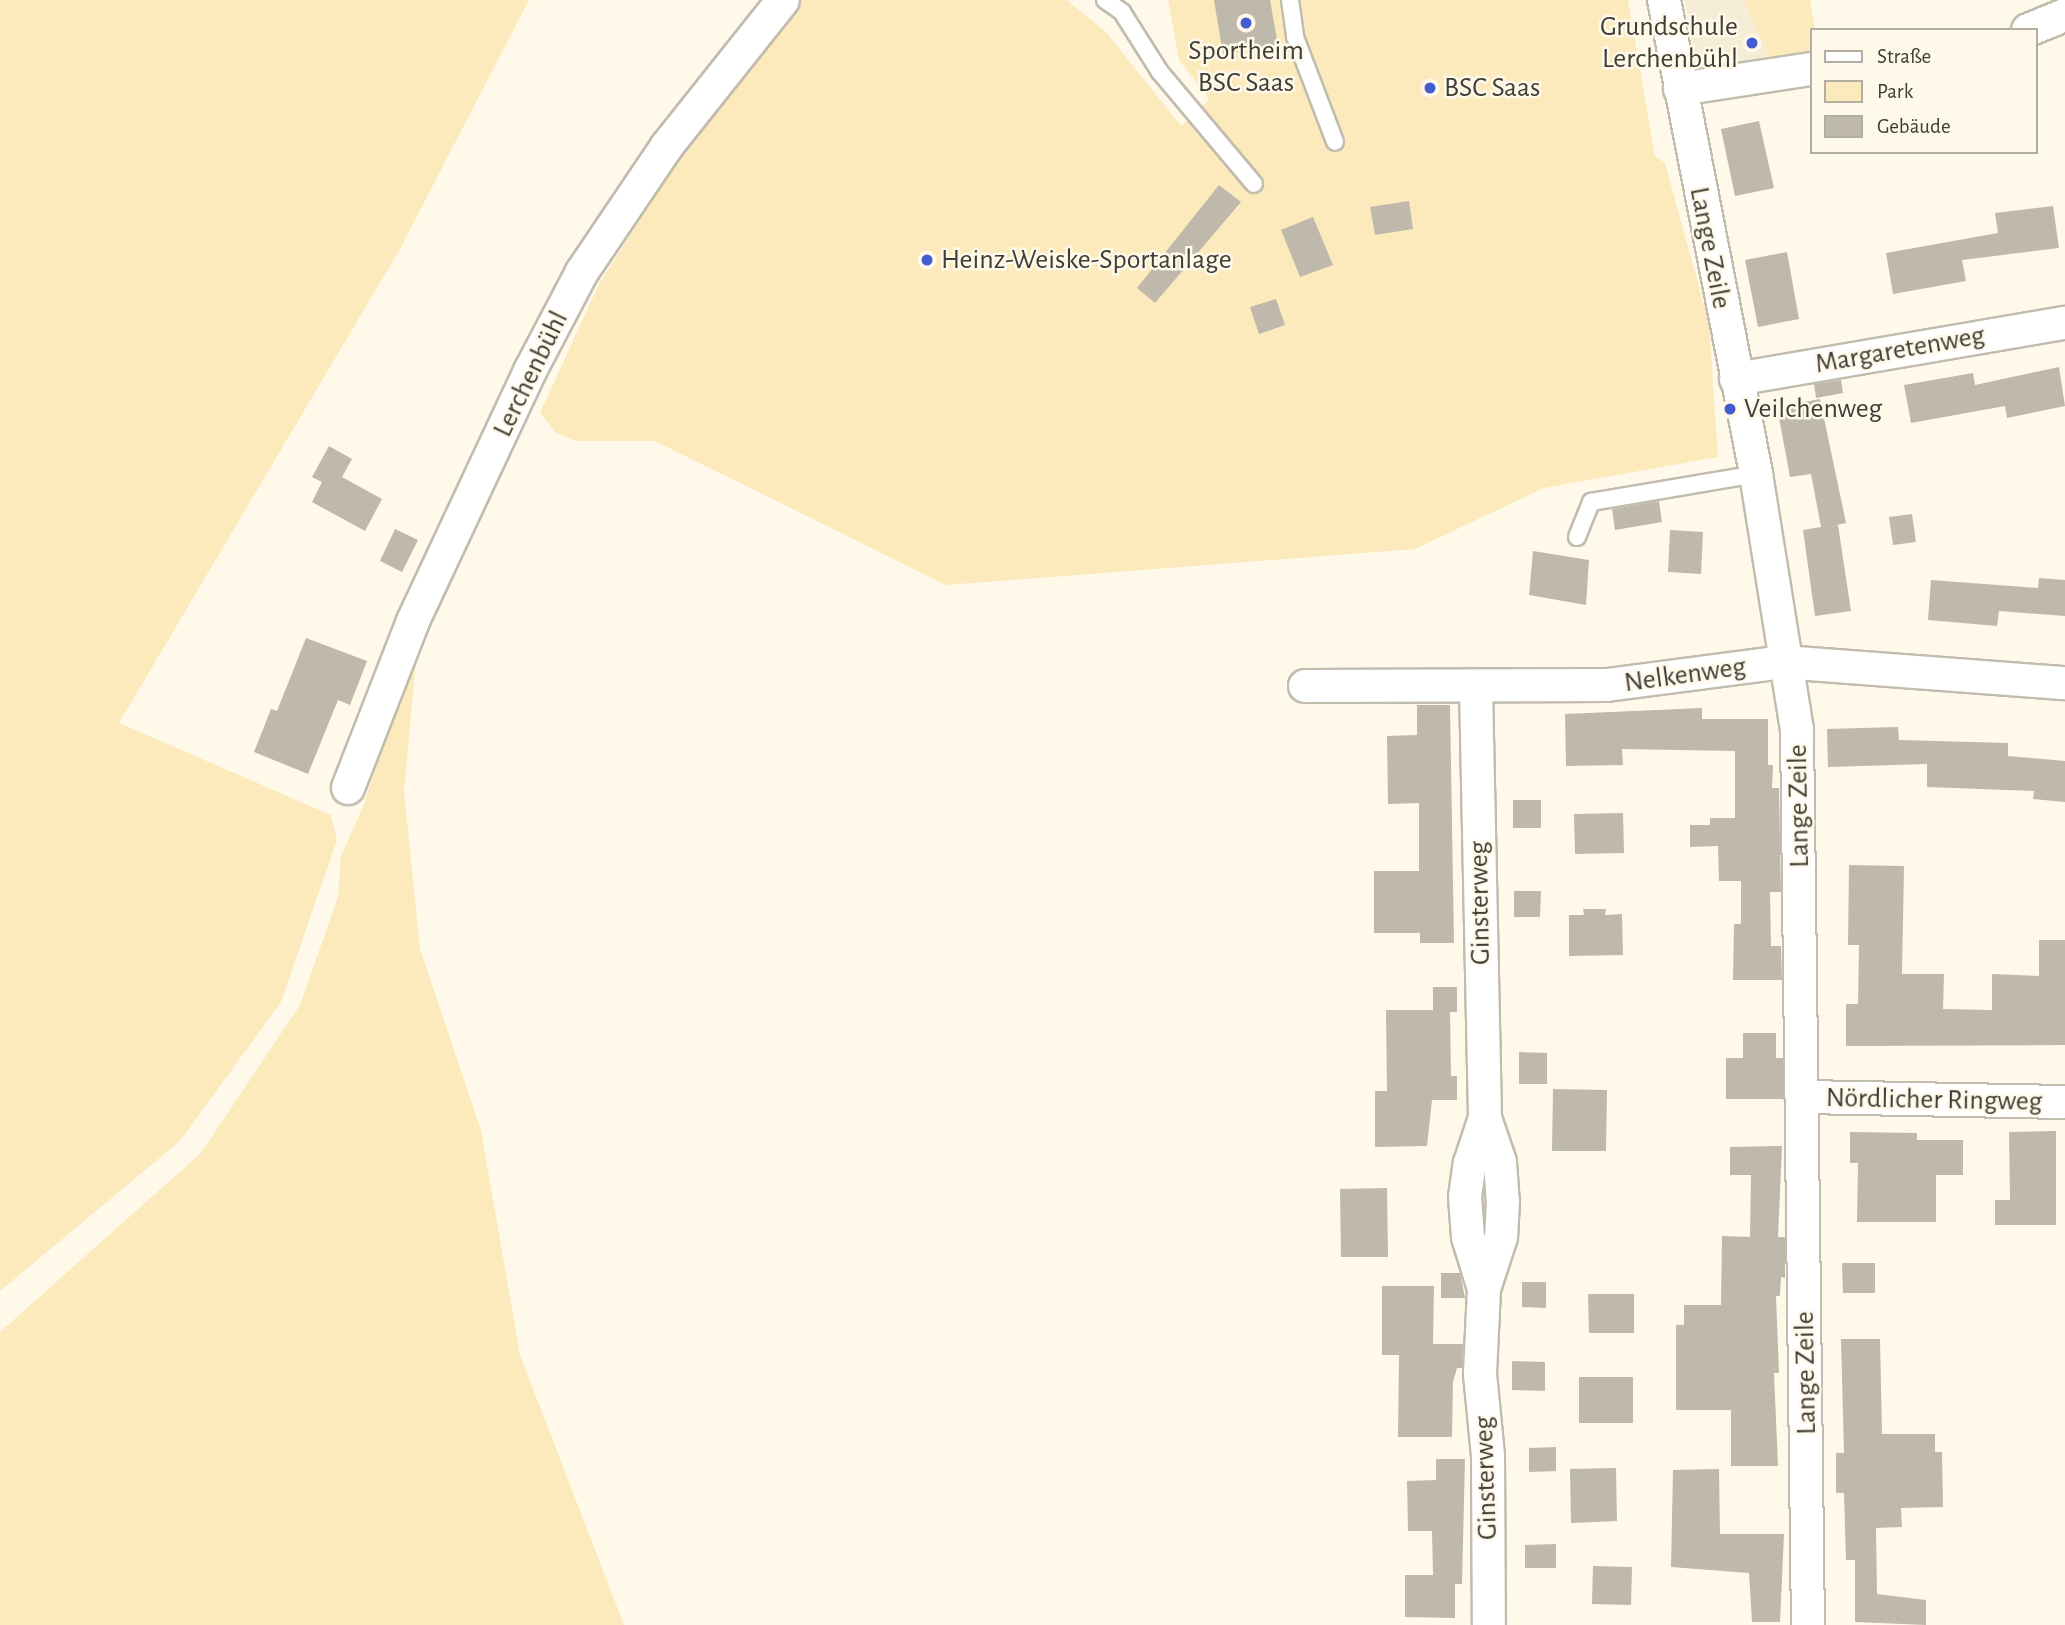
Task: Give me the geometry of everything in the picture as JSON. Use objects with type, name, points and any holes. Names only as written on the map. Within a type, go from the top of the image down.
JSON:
[{"type":"street","name":"Lerchenbühl","points":[[348,788],[413,621],[530,371],[582,272],[667,146],[783,0]]},
{"type":"street","name":"Lange Zeile","points":[[1664,0],[1756,474],[1783,662],[1797,729],[1804,1097],[1808,1625]]},
{"type":"street","points":[[2033,28],[2065,15]]},
{"type":"street","points":[[1680,89],[1810,69]]},
{"type":"street","name":"Margaretenweg","points":[[1736,379],[2065,323]]},
{"type":"street","name":"Nelkenweg","points":[[1305,686],[1607,685],[1783,662],[2065,683]]},
{"type":"street","name":"Ginsterweg","points":[[1476,687],[1485,1118],[1500,1162],[1503,1201],[1501,1237],[1484,1289],[1480,1374],[1488,1456],[1489,1625]]},
{"type":"street","name":"Nördlicher Ringweg","points":[[1804,1097],[2065,1102]]},
{"type":"lane","points":[[1105,0],[1122,12],[1160,72],[1254,184]]},
{"type":"lane","points":[[1290,0],[1295,37],[1335,142]]},
{"type":"lane","points":[[1577,537],[1591,502],[1756,474]]},
{"type":"shaded area","name":"Grundschule Lerchenbühl","points":[[1685,0],[1810,0],[1815,28],[1810,28],[1810,56],[1697,71]]},
{"type":"green space","points":[[0,0],[529,0],[400,249],[119,723],[331,815],[337,840],[281,1002],[180,1141],[0,1291]]},
{"type":"green space","points":[[795,0],[1067,0],[1107,33],[1181,126],[1209,99],[1179,60],[1168,0],[1628,0],[1655,156],[1665,163],[1709,323],[1718,457],[1544,488],[1415,549],[946,585],[655,441],[576,441],[556,433],[540,413],[599,284],[679,159]]},
{"type":"green space","points":[[1744,0],[1810,0],[1815,28],[1810,28],[1810,56],[1772,63]]},
{"type":"green space","points":[[414,648],[417,650],[404,791],[420,949],[481,1130],[520,1355],[624,1625],[0,1625],[0,1332],[201,1153],[300,1005],[338,897],[341,856],[363,807]]},
{"type":"building","name":"Sportheim BSC Saas","points":[[1214,0],[1270,0],[1278,45],[1223,54]]},
{"type":"building","points":[[1759,121],[1774,188],[1735,196],[1721,129]]},
{"type":"building","points":[[1219,185],[1241,202],[1155,303],[1137,288]]},
{"type":"building","points":[[1409,201],[1413,229],[1375,235],[1370,207]]},
{"type":"building","points":[[2053,206],[2059,248],[1962,260],[1966,281],[1893,294],[1886,253],[1998,233],[1995,213]]},
{"type":"building","points":[[1313,217],[1333,265],[1300,277],[1281,230]]},
{"type":"building","points":[[1787,252],[1799,319],[1758,327],[1745,260]]},
{"type":"building","points":[[1276,299],[1285,325],[1259,334],[1250,307]]},
{"type":"building","points":[[2059,367],[2065,406],[2007,418],[2005,406],[1911,423],[1904,385],[1973,373],[1975,385]]},
{"type":"building","points":[[1841,380],[1843,393],[1816,398],[1814,384]]},
{"type":"building","points":[[1820,399],[1846,523],[1832,526],[1838,525],[1851,611],[1815,616],[1803,530],[1821,527],[1811,474],[1790,477],[1777,407]]},
{"type":"building","points":[[329,446],[352,459],[342,477],[382,499],[365,531],[312,502],[322,482],[312,477]]},
{"type":"building","points":[[1659,501],[1662,522],[1615,530],[1612,509]]},
{"type":"building","points":[[1912,514],[1916,542],[1893,545],[1889,517]]},
{"type":"building","points":[[395,529],[418,540],[402,572],[380,561]]},
{"type":"building","points":[[1670,530],[1703,532],[1701,574],[1668,572]]},
{"type":"building","points":[[1533,551],[1589,560],[1586,605],[1529,595]]},
{"type":"building","points":[[2039,578],[2065,580],[2065,616],[1999,611],[1997,626],[1928,620],[1931,580],[2038,588]]},
{"type":"building","points":[[306,638],[367,661],[350,705],[338,700],[308,774],[254,752],[271,709],[277,711]]},
{"type":"building","points":[[1417,705],[1450,705],[1454,943],[1420,943],[1420,933],[1374,933],[1374,871],[1419,871],[1419,803],[1388,804],[1387,736],[1417,735]]},
{"type":"building","points":[[1702,708],[1702,719],[1768,719],[1768,765],[1773,765],[1772,788],[1779,788],[1781,892],[1770,892],[1771,946],[1781,946],[1782,980],[1733,980],[1734,924],[1741,924],[1741,881],[1719,881],[1718,846],[1690,847],[1690,825],[1710,825],[1710,818],[1735,818],[1735,751],[1622,749],[1623,765],[1566,766],[1565,714]]},
{"type":"building","points":[[1898,727],[1899,740],[2008,743],[2008,756],[2065,761],[2065,802],[2033,799],[2034,791],[1927,787],[1927,764],[1828,767],[1827,729]]},
{"type":"building","points":[[1513,800],[1541,800],[1541,828],[1513,828]]},
{"type":"building","points":[[1623,813],[1624,853],[1575,854],[1574,814]]},
{"type":"building","points":[[1849,865],[1904,866],[1902,974],[1944,974],[1943,1009],[1992,1010],[1992,974],[2039,976],[2039,940],[2065,940],[2065,1045],[1846,1046],[1846,1004],[1858,1004],[1859,945],[1848,945]]},
{"type":"building","points":[[1514,891],[1541,891],[1540,917],[1514,917]]},
{"type":"building","points":[[1583,909],[1606,909],[1605,915],[1622,914],[1623,955],[1569,956],[1569,915],[1584,915]]},
{"type":"building","points":[[1433,987],[1457,987],[1457,1012],[1450,1012],[1451,1076],[1457,1076],[1457,1100],[1432,1100],[1427,1146],[1375,1147],[1375,1091],[1387,1091],[1386,1010],[1433,1010]]},
{"type":"building","points":[[1743,1033],[1776,1033],[1776,1058],[1783,1058],[1783,1099],[1726,1099],[1726,1058],[1743,1058]]},
{"type":"building","points":[[1519,1052],[1547,1053],[1547,1084],[1519,1084]]},
{"type":"building","points":[[1553,1089],[1607,1090],[1606,1151],[1552,1151]]},
{"type":"building","points":[[2056,1131],[2056,1225],[1995,1225],[1995,1200],[2010,1200],[2009,1132]]},
{"type":"building","points":[[1850,1132],[1917,1133],[1917,1140],[1963,1140],[1963,1175],[1936,1175],[1936,1222],[1857,1222],[1858,1163],[1850,1163]]},
{"type":"building","points":[[1782,1146],[1778,1237],[1785,1237],[1785,1278],[1781,1277],[1780,1296],[1776,1296],[1779,1373],[1774,1373],[1778,1466],[1731,1466],[1731,1410],[1676,1410],[1676,1325],[1684,1325],[1684,1305],[1721,1305],[1722,1236],[1750,1237],[1751,1175],[1730,1175],[1730,1147]]},
{"type":"building","points":[[1387,1188],[1388,1257],[1341,1257],[1340,1189]]},
{"type":"building","points":[[1842,1263],[1875,1263],[1875,1293],[1843,1293]]},
{"type":"building","points":[[1441,1273],[1460,1273],[1465,1298],[1441,1298]]},
{"type":"building","points":[[1522,1282],[1546,1282],[1546,1308],[1522,1307]]},
{"type":"building","points":[[1382,1286],[1434,1286],[1433,1344],[1463,1344],[1462,1368],[1457,1368],[1453,1382],[1452,1437],[1398,1437],[1399,1355],[1382,1355]]},
{"type":"building","points":[[1588,1294],[1634,1294],[1634,1333],[1589,1333]]},
{"type":"building","points":[[1841,1339],[1880,1339],[1882,1434],[1935,1434],[1935,1452],[1942,1452],[1943,1507],[1901,1508],[1902,1527],[1876,1528],[1877,1594],[1926,1600],[1926,1625],[1855,1622],[1855,1560],[1846,1560],[1844,1493],[1836,1493],[1836,1453],[1844,1453]]},
{"type":"building","points":[[1512,1361],[1545,1362],[1545,1391],[1512,1390]]},
{"type":"building","points":[[1579,1377],[1633,1377],[1633,1423],[1579,1423]]},
{"type":"building","points":[[1556,1447],[1556,1471],[1529,1472],[1529,1448]]},
{"type":"building","points":[[1436,1459],[1465,1459],[1462,1584],[1455,1584],[1455,1618],[1405,1617],[1405,1575],[1433,1575],[1432,1531],[1408,1531],[1407,1481],[1436,1480]]},
{"type":"building","points":[[1616,1468],[1617,1521],[1571,1523],[1570,1469]]},
{"type":"building","points":[[1719,1469],[1720,1534],[1784,1534],[1780,1622],[1752,1622],[1749,1573],[1671,1567],[1673,1470]]},
{"type":"building","points":[[1556,1544],[1556,1568],[1525,1568],[1525,1545]]},
{"type":"building","points":[[1593,1566],[1632,1567],[1631,1605],[1592,1604]]},
{"type":"place","name":"Sportheim BSC Saas","points":[[1246,23]]},
{"type":"place","name":"Grundschule Lerchenbühl","points":[[1752,43]]},
{"type":"place","name":"BSC Saas","points":[[1430,88]]},
{"type":"place","name":"Heinz-Weiske-Sportanlage","points":[[927,260]]},
{"type":"place","name":"Veilchenweg","points":[[1730,409]]}]
